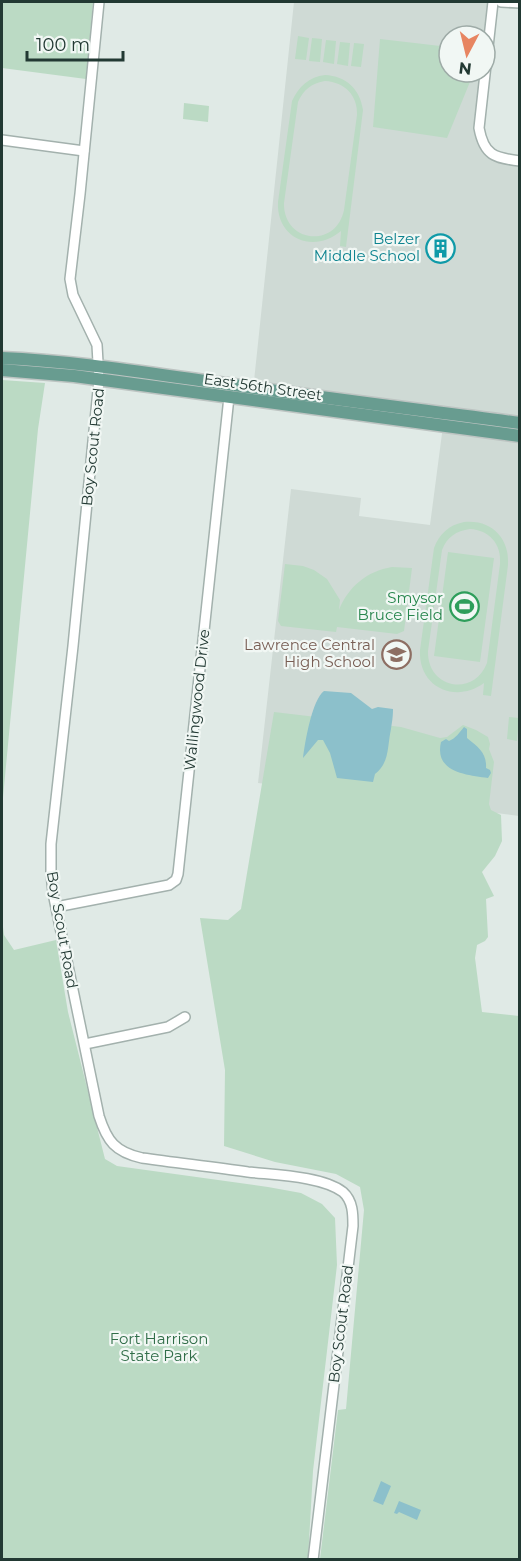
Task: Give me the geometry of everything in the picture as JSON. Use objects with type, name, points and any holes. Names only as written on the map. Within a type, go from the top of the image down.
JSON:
[{"type":"main road","name":"East 56th Street","points":[[2,358],[25,359],[229,397],[329,404],[519,423]]},
{"type":"main road","name":"East 56th Street","points":[[2,370],[62,375],[176,376],[519,436]]},
{"type":"street","name":"Boy Scout Road","points":[[99,2],[70,283],[73,295],[94,338],[99,374],[51,844],[51,882],[99,1116],[108,1139],[120,1150],[142,1158],[313,1180],[336,1188],[350,1202],[353,1226],[314,1560]]},
{"type":"street","points":[[493,2],[479,128],[482,140],[490,153],[501,159],[519,161]]},
{"type":"street","points":[[501,2],[519,3]]},
{"type":"street","points":[[2,140],[84,151]]},
{"type":"street","name":"Wallingwood Drive","points":[[56,907],[169,885],[176,880],[229,397]]},
{"type":"street","points":[[85,1044],[163,1028],[185,1017]]},
{"type":"shaded area","points":[[294,2],[490,2],[487,24],[437,24],[437,84],[481,84],[476,127],[499,160],[519,166],[519,417],[254,381]]},
{"type":"shaded area","name":"Lawrence Central High School","points":[[443,426],[519,436],[519,816],[258,783],[291,489],[361,498],[359,516],[430,525]]},
{"type":"green space","points":[[2,2],[93,2],[86,79],[2,68]]},
{"type":"green space","points":[[298,36],[309,38],[306,60],[295,59]]},
{"type":"green space","points":[[312,38],[322,39],[320,62],[309,61]]},
{"type":"green space","points":[[380,39],[437,46],[437,84],[469,84],[447,138],[373,127]]},
{"type":"green space","points":[[326,40],[336,41],[334,64],[323,62]]},
{"type":"green space","points":[[340,42],[350,43],[348,66],[337,64]]},
{"type":"green space","points":[[354,43],[364,44],[361,67],[351,66]]},
{"type":"green space","points":[[325,75],[339,78],[351,85],[359,96],[363,110],[346,247],[340,246],[341,231],[330,238],[319,241],[309,242],[299,239],[290,234],[279,215],[278,202],[292,101],[305,83]],"holes":[[[325,81],[344,87],[353,96],[357,115],[344,210],[339,223],[331,231],[311,236],[300,233],[292,226],[286,216],[284,203],[298,102],[302,94],[312,85]]]},
{"type":"green space","points":[[184,103],[209,106],[208,122],[183,119]]},
{"type":"green space","points":[[2,380],[45,383],[38,429],[2,808]]},
{"type":"green space","points":[[464,522],[483,524],[497,532],[506,546],[508,555],[491,696],[483,695],[484,683],[461,692],[450,692],[440,688],[425,674],[421,663],[420,650],[434,548],[445,531]],"holes":[[[470,529],[477,530],[493,539],[500,557],[487,663],[472,681],[452,684],[435,673],[430,664],[428,651],[442,550],[449,538],[456,533]]]},
{"type":"green space","name":"Smysor Bruce Field","points":[[448,552],[494,558],[480,662],[434,656]]},
{"type":"green space","points":[[285,564],[303,566],[327,579],[340,600],[339,610],[353,587],[367,576],[392,567],[412,568],[404,631],[397,634],[337,627],[336,632],[281,626],[278,621]]},
{"type":"green space","points":[[274,712],[401,727],[440,738],[447,737],[463,725],[488,737],[489,749],[494,762],[489,804],[491,810],[501,815],[502,841],[495,856],[482,872],[494,896],[486,899],[488,937],[477,945],[475,958],[482,1012],[519,1016],[519,1559],[320,1559],[338,1410],[346,1409],[364,1210],[360,1187],[336,1174],[275,1162],[224,1146],[225,1070],[200,918],[228,920],[241,909]]},
{"type":"green space","points":[[509,717],[519,718],[517,741],[507,739]]},
{"type":"green space","name":"Fort Harrison State Park","points":[[2,919],[4,935],[14,950],[56,940],[68,1012],[105,1159],[117,1166],[301,1193],[322,1204],[335,1218],[337,1265],[313,1471],[308,1559],[2,1559]]},
{"type":"water","points":[[324,691],[351,693],[372,709],[378,707],[393,709],[387,754],[373,782],[337,778],[330,753],[323,740],[318,740],[303,758],[313,712]]},
{"type":"water","points":[[464,727],[467,729],[467,738],[483,754],[486,768],[491,773],[488,778],[454,770],[442,760],[441,742],[454,738]]},
{"type":"water","points":[[381,1481],[391,1486],[383,1505],[373,1501]]},
{"type":"water","points":[[399,1501],[421,1510],[417,1520],[399,1512],[394,1513]]},
{"type":"place","name":"Belzer Middle School","points":[[441,248]]},
{"type":"place","name":"Smysor Bruce Field","points":[[464,607]]},
{"type":"place","name":"Lawrence Central High School","points":[[396,654]]}]
